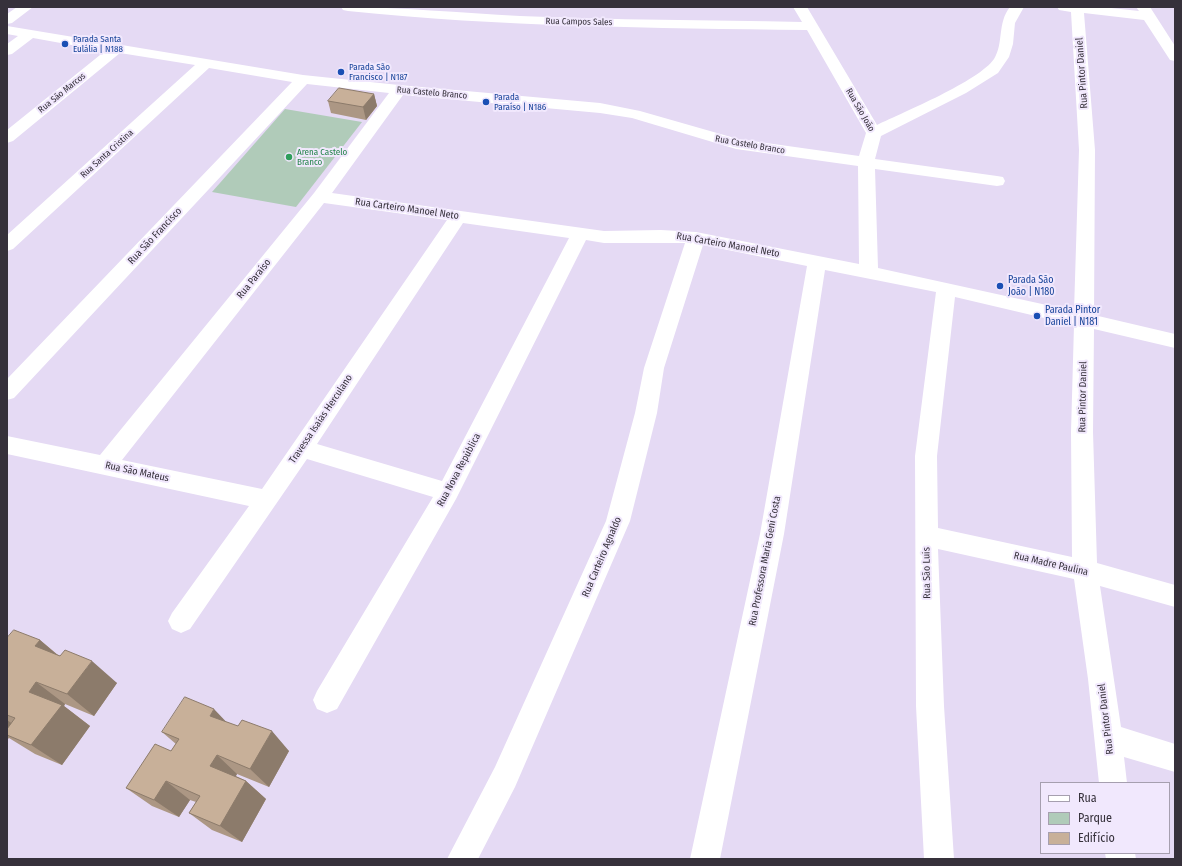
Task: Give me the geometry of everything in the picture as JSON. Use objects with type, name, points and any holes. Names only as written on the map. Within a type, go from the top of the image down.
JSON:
[{"type":"street","points":[[7,20],[26,7]]},
{"type":"street","name":"Rua Campos Sales","points":[[348,7],[464,17],[552,21],[657,18],[810,26]]},
{"type":"street","points":[[552,21],[553,7]]},
{"type":"street","name":"Rua São João","points":[[800,7],[874,133],[866,161],[869,272]]},
{"type":"street","points":[[874,133],[961,90],[993,70],[1002,57],[1006,44],[1008,23],[1017,7]]},
{"type":"street","points":[[1073,8],[1146,12],[1175,56]]},
{"type":"street","name":"Rua Pintor Daniel","points":[[1073,8],[1087,150],[1082,432],[1085,571],[1114,782]]},
{"type":"street","name":"Rua Castelo Branco","points":[[7,30],[303,79],[399,90],[600,108],[634,114],[736,144],[866,161],[998,181]]},
{"type":"street","points":[[7,51],[30,34]]},
{"type":"street","name":"Rua São Marcos","points":[[7,138],[117,48]]},
{"type":"street","name":"Rua Santa Cristina","points":[[7,245],[206,63]]},
{"type":"street","name":"Rua São Francisco","points":[[7,392],[303,79]]},
{"type":"street","name":"Rua Paraíso","points":[[105,466],[320,197],[399,90]]},
{"type":"street","name":"Rua Carteiro Manoel Neto","points":[[320,197],[580,234],[624,238],[662,235],[696,238],[946,288],[1175,341]]},
{"type":"street","name":"Travessa Isaías Herculano","points":[[181,621],[267,500],[459,216]]},
{"type":"street","name":"Rua Nova República","points":[[327,700],[448,492],[580,234]]},
{"type":"street","name":"Rua Carteiro Agnaldo","points":[[462,859],[505,777],[618,521],[646,413],[654,368],[696,238]]},
{"type":"street","name":"Rua Professora Maria Geni Costa","points":[[705,859],[772,534],[817,262]]},
{"type":"street","name":"Rua São Luis","points":[[939,859],[930,706],[926,536],[926,456],[946,288]]},
{"type":"street","name":"Rua São Mateus","points":[[7,445],[267,500]]},
{"type":"street","points":[[301,448],[448,492]]},
{"type":"street","name":"Rua Madre Paulina","points":[[926,536],[1085,571],[1175,596]]},
{"type":"street","points":[[1109,738],[1175,758]]},
{"type":"green space","name":"Arena Castelo Branco","points":[[285,109],[362,122],[296,207],[212,192]]},
{"type":"building","points":[[339,88],[374,94],[363,107],[328,101]]},
{"type":"building","points":[[14,630],[40,640],[35,646],[60,656],[65,650],[92,661],[67,694],[36,682],[29,692],[62,705],[31,745],[7,735],[7,729],[15,718],[7,715],[7,638]]},
{"type":"building","points":[[185,697],[214,709],[210,716],[238,726],[242,720],[272,731],[250,769],[217,755],[210,766],[246,781],[220,826],[189,813],[200,796],[166,781],[154,800],[126,788],[155,744],[171,751],[179,739],[162,732]]},
{"type":"place","name":"Parada Santa Eulália | N188","points":[[65,44]]},
{"type":"place","name":"Parada São Francisco | N187","points":[[341,72]]},
{"type":"place","name":"Parada Paraíso | N186","points":[[486,102]]},
{"type":"place","name":"Arena Castelo Branco","points":[[289,157]]},
{"type":"place","name":"Parada São João | N180","points":[[1000,286]]},
{"type":"place","name":"Parada Pintor Daniel | N181","points":[[1037,316]]}]
